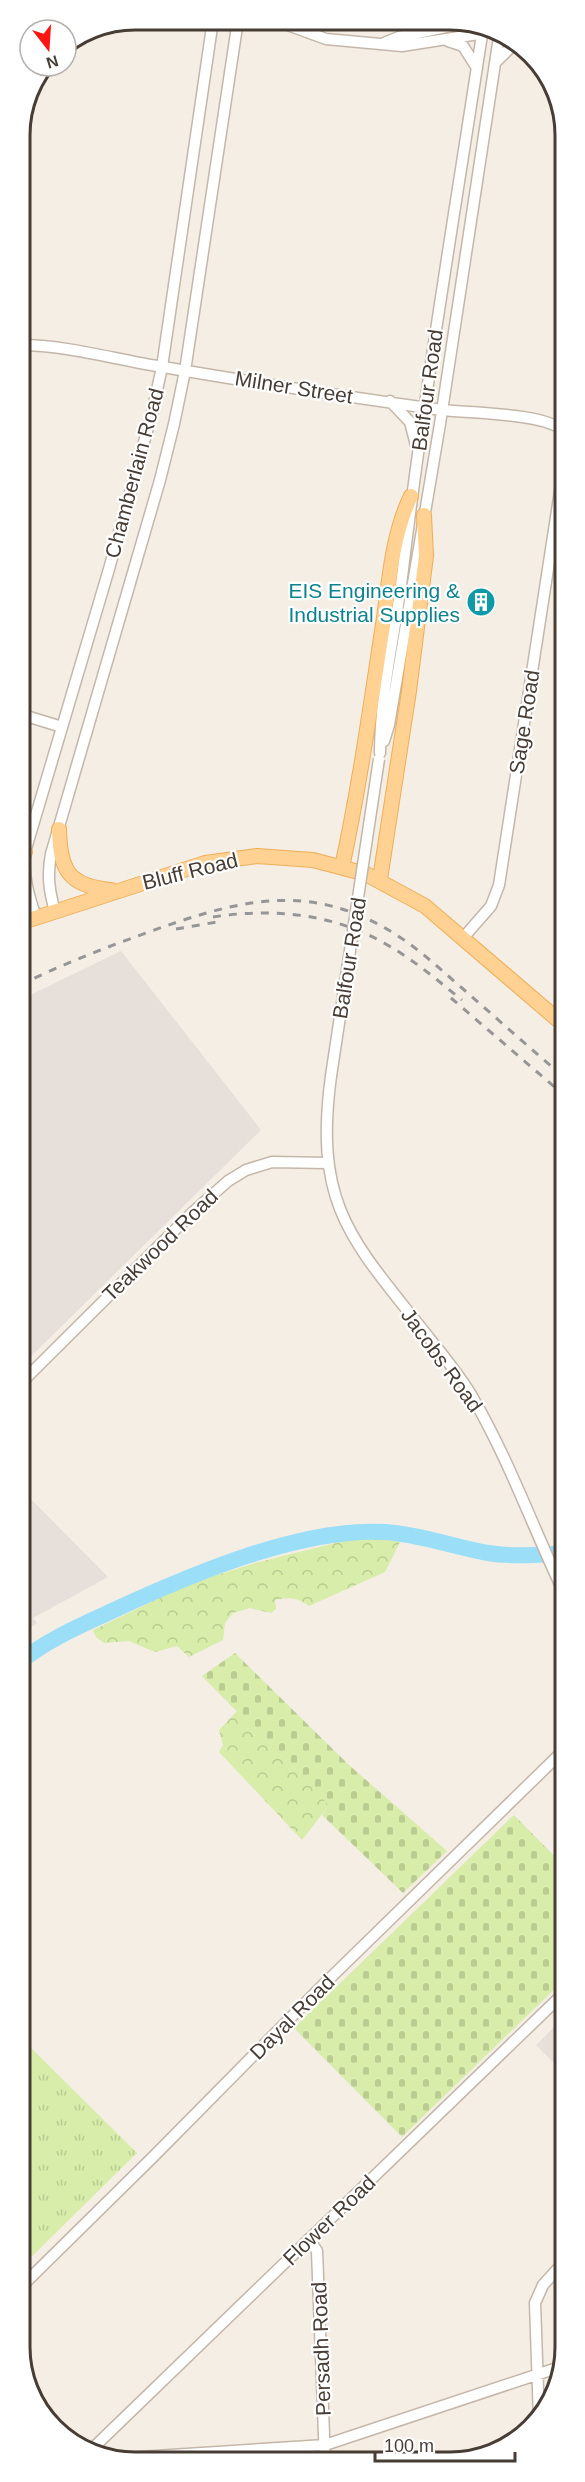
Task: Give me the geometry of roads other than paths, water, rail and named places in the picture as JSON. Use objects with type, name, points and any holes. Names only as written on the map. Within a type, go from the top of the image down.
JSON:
[{"type":"main road","points":[[342,867],[352,824],[392,562],[403,512],[411,496]]},
{"type":"main road","points":[[380,879],[409,691],[426,556],[424,515]]},
{"type":"main road","points":[[59,829],[61,861],[68,873],[80,884],[90,888],[116,890]]},
{"type":"main road","name":"Bluff Road","points":[[30,919],[205,863],[257,856],[342,867],[380,879],[424,906],[555,1017]]},
{"type":"street","name":"Chamberlain Road","points":[[30,832],[147,434],[162,367],[212,30]]},
{"type":"street","name":"Chamberlain Road","points":[[55,911],[49,891],[48,870],[160,480],[185,371],[236,30]]},
{"type":"street","points":[[296,30],[326,39],[402,46],[475,33]]},
{"type":"street","points":[[384,43],[399,37],[432,30]]},
{"type":"street","name":"Balfour Road","points":[[380,756],[380,725],[402,580],[424,406],[477,68],[485,36]]},
{"type":"street","points":[[442,40],[463,46],[477,68]]},
{"type":"street","name":"Balfour Road","points":[[327,1163],[325,1135],[331,1076],[380,756],[389,725],[424,515],[498,42]]},
{"type":"street","points":[[495,63],[509,49]]},
{"type":"street","points":[[454,213],[472,215]]},
{"type":"street","name":"Milner Street","points":[[30,345],[51,346],[185,371],[441,410],[538,419],[555,424]]},
{"type":"street","points":[[390,401],[410,422],[417,460]]},
{"type":"street","name":"Sage Road","points":[[463,938],[491,906],[499,885],[555,524]]},
{"type":"street","points":[[30,717],[62,727]]},
{"type":"street","name":"Chamberlain Road","points":[[30,900],[36,917]]},
{"type":"street","name":"Teakwood Road","points":[[30,1374],[193,1212],[228,1181],[246,1170],[272,1162],[327,1163]]},
{"type":"street","name":"Jacobs Road","points":[[327,1163],[333,1192],[354,1241],[373,1270],[470,1392],[500,1449],[555,1571]]},
{"type":"street","name":"Dayal Road","points":[[30,2278],[321,1987],[555,1759]]},
{"type":"street","name":"Flower Road","points":[[97,2444],[555,2003]]},
{"type":"street","name":"Persadh Road","points":[[309,2239],[317,2251],[325,2452]]},
{"type":"street","points":[[538,2404],[535,2303],[543,2285],[555,2272]]},
{"type":"street","points":[[217,2452],[325,2445],[552,2370]]},
{"type":"waterway","points":[[30,1655],[64,1634],[174,1583],[245,1556],[317,1537],[385,1532],[411,1535],[497,1554],[555,1554]]},
{"type":"railway","points":[[30,981],[114,945],[210,912],[271,901],[301,901],[332,906],[363,917],[412,946],[555,1069]]},
{"type":"railway","points":[[213,917],[279,913],[301,915],[344,925],[395,949],[462,1000]]},
{"type":"railway","points":[[176,929],[223,921]]},
{"type":"railway","points":[[451,998],[555,1087]]},
{"type":"place","name":"EIS Engineering & Industrial Supplies","points":[[481,602]]}]
